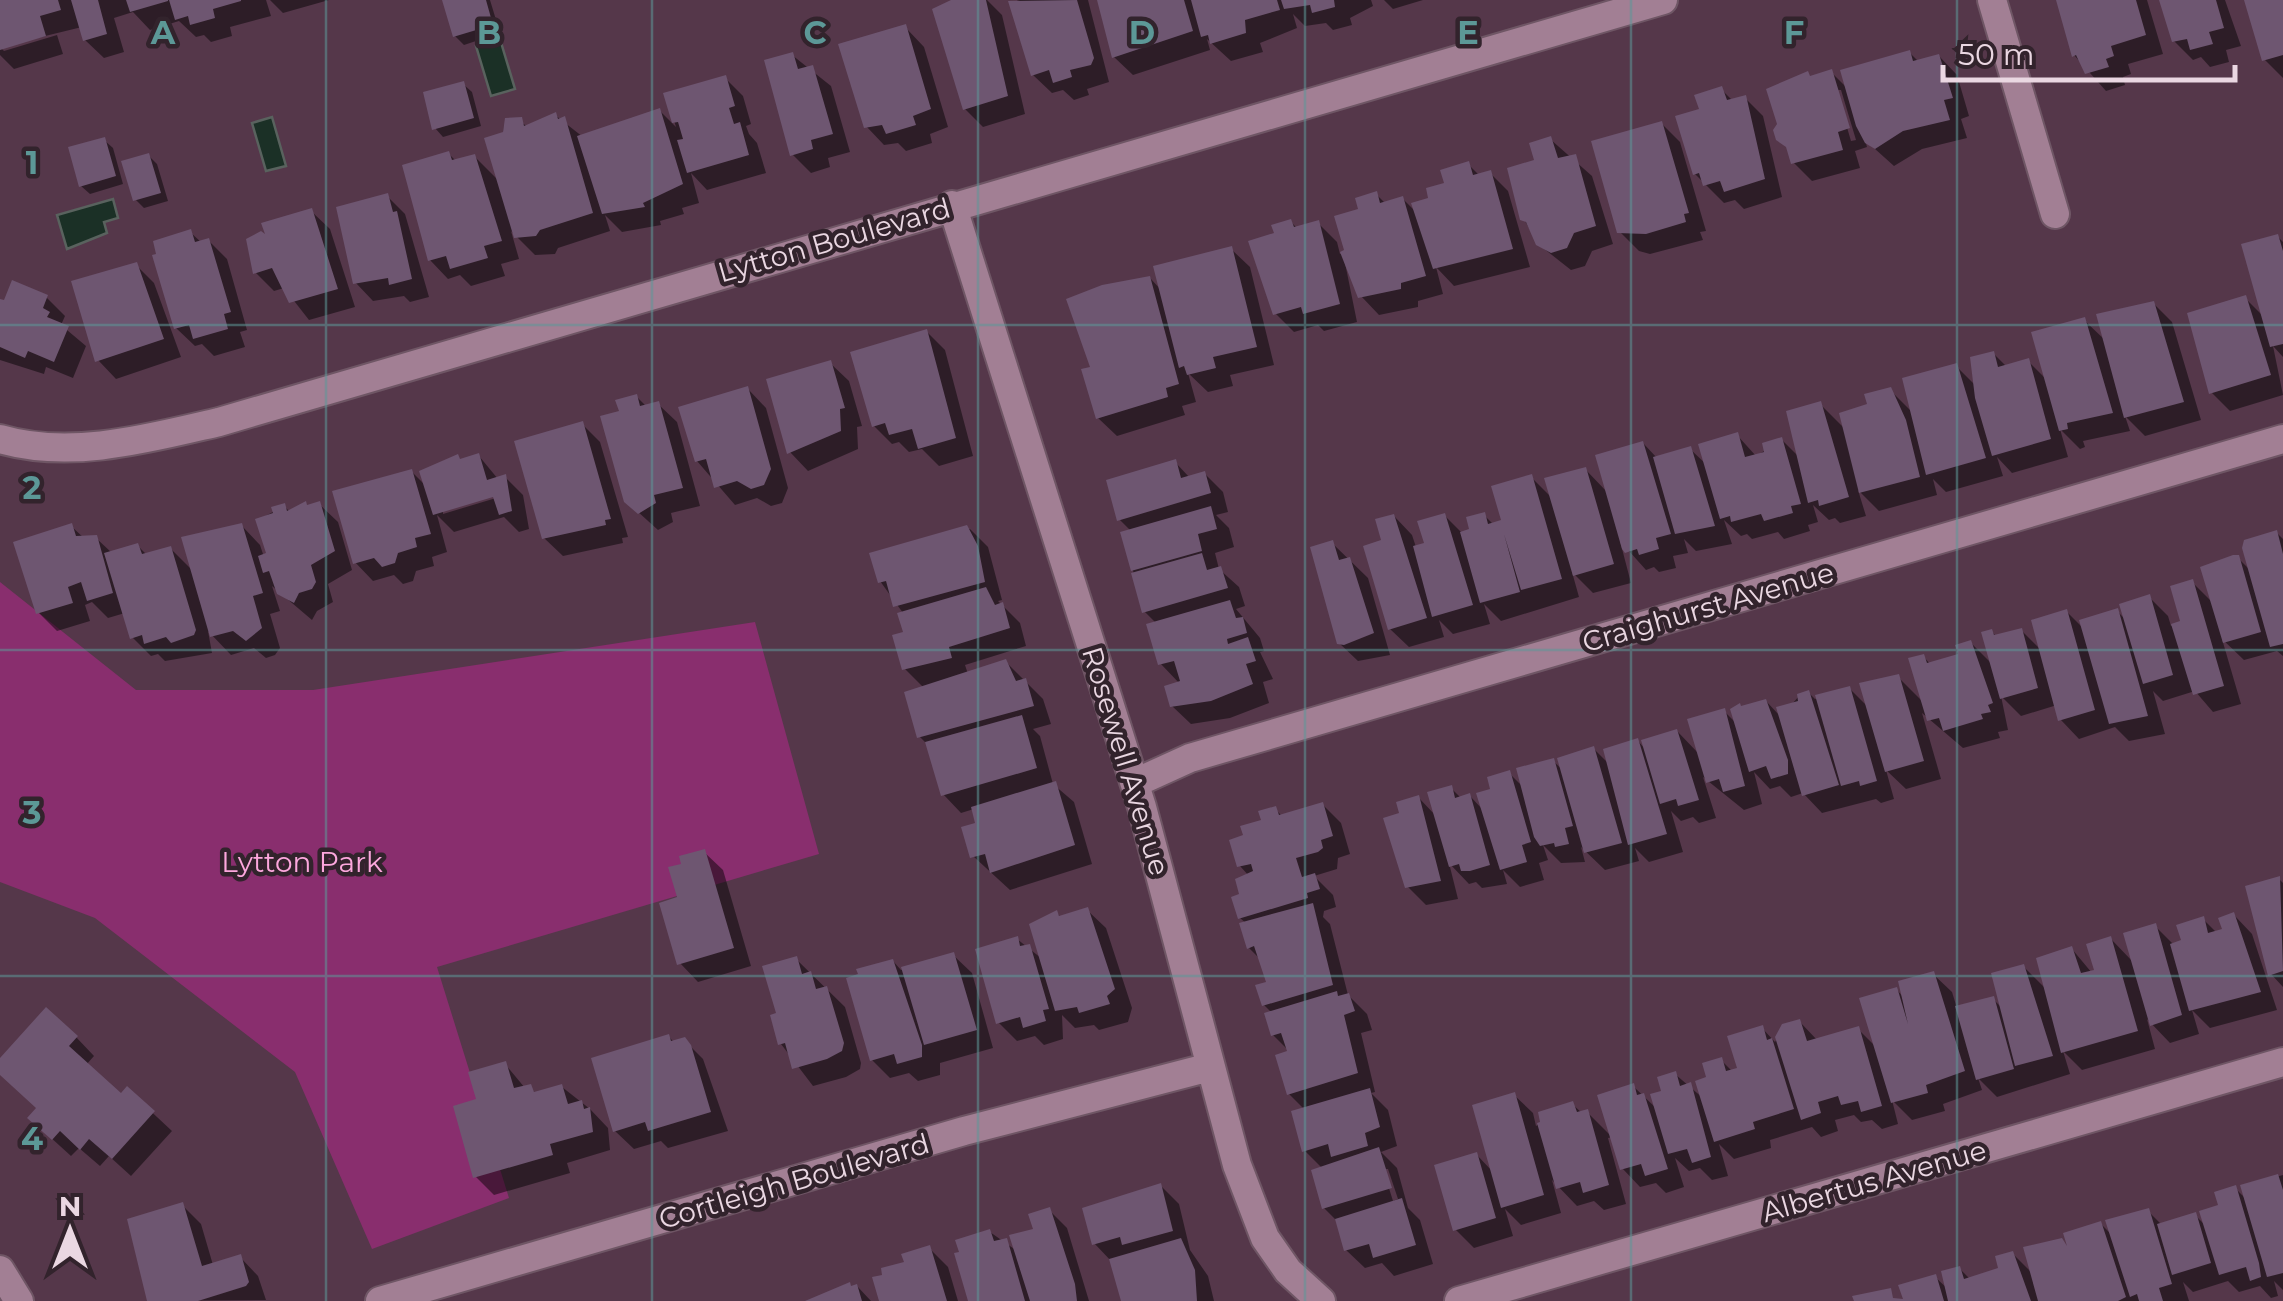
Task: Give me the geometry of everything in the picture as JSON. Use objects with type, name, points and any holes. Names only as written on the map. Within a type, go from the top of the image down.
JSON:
[{"type":"street","name":"Lytton Boulevard","points":[[0,440],[88,446],[135,441],[219,422],[1663,0]]},
{"type":"street","points":[[1992,0],[2055,214]]},
{"type":"street","name":"Rosewell Avenue","points":[[952,205],[1135,783],[1237,1165],[1265,1238],[1288,1272],[1321,1301]]},
{"type":"street","name":"Craighurst Avenue","points":[[1135,783],[1209,752],[2283,439]]},
{"type":"street","name":"Albertus Avenue","points":[[1464,1300],[2283,1062]]},
{"type":"street","name":"Cortleigh Boulevard","points":[[380,1301],[964,1131],[1210,1067]]},
{"type":"street","points":[[0,1270],[20,1301]]},
{"type":"green space","name":"Lytton Park","points":[[0,582],[136,690],[313,690],[755,622],[819,854],[437,967],[509,1198],[372,1249],[295,1072],[95,918],[0,882]]},
{"type":"shaded area","points":[[500,39],[515,89],[491,96],[476,46]]},
{"type":"shaded area","points":[[272,117],[286,166],[266,171],[252,123]]},
{"type":"shaded area","points":[[113,199],[118,218],[104,222],[107,233],[67,249],[57,215]]},
{"type":"building","points":[[0,0],[58,0],[61,10],[40,16],[46,36],[0,50]]},
{"type":"building","points":[[71,0],[98,0],[107,34],[83,41]]},
{"type":"building","points":[[126,0],[168,0],[168,1],[130,12]]},
{"type":"building","points":[[169,0],[241,1],[213,9],[215,18],[190,25],[188,16],[175,20]]},
{"type":"building","points":[[442,0],[486,0],[493,25],[453,37]]},
{"type":"building","points":[[951,0],[986,0],[1008,96],[963,110],[932,9]]},
{"type":"building","points":[[1077,0],[1094,58],[1091,65],[1070,70],[1072,77],[1053,83],[1049,70],[1031,76],[1008,1]]},
{"type":"building","points":[[1097,0],[1184,0],[1193,31],[1112,58]]},
{"type":"building","points":[[1191,0],[1277,0],[1280,10],[1245,20],[1246,33],[1210,44],[1208,35],[1201,37]]},
{"type":"building","points":[[1281,0],[1334,0],[1335,7],[1312,13],[1310,5],[1284,9]]},
{"type":"building","points":[[2056,0],[2136,0],[2146,35],[2111,46],[2114,56],[2106,59],[2109,67],[2085,74],[2076,55],[2072,57]]},
{"type":"building","points":[[2159,0],[2216,0],[2224,28],[2209,32],[2213,44],[2190,50],[2187,39],[2172,42]]},
{"type":"building","points":[[2244,0],[2283,0],[2283,55],[2262,61]]},
{"type":"building","points":[[906,24],[931,109],[913,116],[916,125],[886,134],[882,125],[864,128],[838,44]]},
{"type":"building","points":[[1910,50],[1913,61],[1939,54],[1953,98],[1944,100],[1950,120],[1903,131],[1875,149],[1865,143],[1856,126],[1840,70]]},
{"type":"building","points":[[793,52],[798,69],[813,65],[833,134],[811,140],[813,149],[790,156],[764,60]]},
{"type":"building","points":[[1832,69],[1850,128],[1838,132],[1843,150],[1791,164],[1786,147],[1776,140],[1773,130],[1777,124],[1766,89],[1808,71],[1810,76]]},
{"type":"building","points":[[726,75],[735,106],[729,108],[734,124],[740,122],[749,155],[687,173],[677,140],[683,139],[678,122],[672,123],[663,93]]},
{"type":"building","points":[[464,81],[474,118],[432,130],[423,92]]},
{"type":"building","points":[[1722,86],[1727,100],[1746,95],[1765,179],[1724,192],[1720,181],[1703,186],[1699,173],[1693,175],[1675,116],[1699,109],[1694,95]]},
{"type":"building","points":[[660,108],[683,184],[643,203],[645,207],[602,214],[577,136]]},
{"type":"building","points":[[556,112],[558,119],[565,116],[593,213],[540,230],[536,236],[514,238],[484,138],[503,132],[505,118],[522,117],[524,126]]},
{"type":"building","points":[[1662,121],[1689,213],[1684,214],[1686,222],[1646,234],[1617,233],[1591,141]]},
{"type":"building","points":[[1551,136],[1558,158],[1576,154],[1596,226],[1574,233],[1567,248],[1551,253],[1536,245],[1526,222],[1520,220],[1507,168],[1534,160],[1529,143]]},
{"type":"building","points":[[105,137],[116,176],[79,187],[68,147]]},
{"type":"building","points":[[449,151],[452,160],[475,154],[502,241],[484,246],[488,258],[450,269],[446,256],[428,261],[402,165]]},
{"type":"building","points":[[149,153],[161,193],[133,201],[121,161]]},
{"type":"building","points":[[1469,161],[1473,175],[1491,170],[1513,249],[1433,269],[1411,203],[1428,198],[1426,188],[1444,183],[1440,170]]},
{"type":"building","points":[[1377,191],[1380,203],[1403,196],[1426,276],[1401,283],[1401,289],[1358,298],[1340,252],[1344,250],[1334,216],[1358,209],[1355,198]]},
{"type":"building","points":[[388,193],[393,212],[397,211],[412,279],[389,285],[388,278],[353,284],[336,207]]},
{"type":"building","points":[[312,208],[338,289],[289,303],[272,268],[253,274],[246,239],[261,231],[265,234],[261,223]]},
{"type":"building","points":[[1291,219],[1294,227],[1319,220],[1340,304],[1303,314],[1301,307],[1273,315],[1248,241],[1274,233],[1271,225]]},
{"type":"building","points":[[191,229],[195,242],[209,238],[231,312],[224,314],[228,329],[193,339],[189,325],[174,329],[152,255],[156,254],[153,241]]},
{"type":"building","points":[[2278,234],[2283,251],[2283,344],[2270,347],[2241,244]]},
{"type":"building","points":[[1232,246],[1257,347],[1213,357],[1216,368],[1187,375],[1184,366],[1179,368],[1153,266]]},
{"type":"building","points":[[137,262],[164,339],[95,362],[71,281]]},
{"type":"building","points":[[1150,276],[1179,384],[1166,388],[1168,397],[1096,419],[1081,369],[1090,367],[1066,299],[1102,285]]},
{"type":"building","points":[[12,280],[48,295],[43,308],[50,312],[47,317],[69,326],[54,362],[28,351],[25,358],[0,347],[0,299],[4,300]]},
{"type":"building","points":[[2246,295],[2271,375],[2209,394],[2187,313]]},
{"type":"building","points":[[2154,301],[2184,402],[2124,418],[2096,314]]},
{"type":"building","points":[[2085,317],[2113,413],[2067,423],[2068,429],[2059,431],[2031,332]]},
{"type":"building","points":[[927,329],[956,438],[918,449],[912,429],[889,435],[885,423],[872,427],[850,352]]},
{"type":"building","points":[[1994,351],[1998,367],[2029,358],[2051,439],[1992,456],[1975,398],[1970,357]]},
{"type":"building","points":[[831,360],[845,408],[840,409],[841,431],[787,454],[766,379]]},
{"type":"building","points":[[1957,363],[1986,458],[1926,475],[1902,378]]},
{"type":"building","points":[[748,386],[771,469],[764,485],[751,489],[737,481],[714,488],[706,459],[695,462],[678,407]]},
{"type":"building","points":[[1891,387],[1906,420],[1920,477],[1859,493],[1839,413],[1867,404],[1864,394]]},
{"type":"building","points":[[637,394],[640,406],[659,401],[683,488],[654,495],[656,503],[638,514],[624,502],[600,416],[619,411],[615,400]]},
{"type":"building","points":[[1821,401],[1849,497],[1819,506],[1818,500],[1808,503],[1786,411]]},
{"type":"building","points":[[583,421],[611,519],[605,520],[606,525],[542,539],[514,441]]},
{"type":"building","points":[[1738,432],[1745,457],[1764,452],[1762,443],[1782,437],[1801,504],[1791,506],[1793,513],[1764,521],[1761,514],[1731,522],[1730,516],[1720,519],[1698,444]]},
{"type":"building","points":[[1643,441],[1671,534],[1656,538],[1659,549],[1639,555],[1637,549],[1625,553],[1622,549],[1595,455]]},
{"type":"building","points":[[1691,446],[1715,526],[1675,534],[1653,457]]},
{"type":"building","points":[[479,453],[487,480],[506,474],[512,511],[499,515],[493,497],[433,515],[419,471],[458,454],[460,459]]},
{"type":"building","points":[[1176,459],[1181,478],[1205,471],[1211,493],[1117,521],[1106,480]]},
{"type":"building","points":[[1586,467],[1614,564],[1573,576],[1544,478]]},
{"type":"building","points":[[412,469],[431,534],[415,538],[417,547],[398,553],[395,563],[382,567],[374,558],[353,564],[332,491]]},
{"type":"building","points":[[1532,474],[1562,579],[1521,590],[1504,534],[1520,592],[1480,603],[1460,532],[1469,529],[1466,517],[1485,512],[1488,524],[1501,520],[1491,486]]},
{"type":"building","points":[[306,501],[307,505],[320,501],[335,551],[311,565],[316,582],[312,589],[299,593],[294,603],[277,594],[269,571],[263,573],[258,556],[266,553],[255,519],[273,513],[271,507],[285,503],[287,511]]},
{"type":"building","points":[[1211,506],[1217,529],[1198,534],[1202,551],[1131,571],[1120,532]]},
{"type":"building","points":[[1445,513],[1473,605],[1432,617],[1413,546],[1424,543],[1417,521]]},
{"type":"building","points":[[1394,514],[1427,618],[1388,630],[1363,546],[1381,540],[1375,519]]},
{"type":"building","points":[[72,523],[76,536],[97,535],[113,593],[87,601],[81,582],[68,587],[73,603],[36,614],[13,542]]},
{"type":"building","points":[[242,523],[263,593],[253,596],[262,628],[246,641],[233,631],[210,637],[181,537]]},
{"type":"building","points":[[967,525],[978,546],[985,582],[893,607],[886,581],[878,583],[869,553]]},
{"type":"building","points":[[2277,530],[2283,554],[2283,644],[2270,647],[2242,548],[2244,540]]},
{"type":"building","points":[[1333,540],[1339,560],[1350,557],[1374,633],[1344,645],[1337,644],[1310,547]]},
{"type":"building","points":[[138,543],[142,554],[171,546],[196,630],[194,635],[171,643],[166,637],[144,644],[142,635],[130,639],[104,553]]},
{"type":"building","points":[[1202,553],[1207,570],[1221,566],[1228,588],[1142,613],[1131,573]]},
{"type":"building","points":[[2239,555],[2261,632],[2223,643],[2200,567]]},
{"type":"building","points":[[2193,579],[2224,686],[2193,695],[2171,624],[2180,621],[2170,586]]},
{"type":"building","points":[[986,587],[995,605],[1003,602],[1010,628],[949,647],[952,658],[902,670],[892,635],[903,632],[897,613]]},
{"type":"building","points":[[2150,594],[2173,675],[2143,684],[2119,604]]},
{"type":"building","points":[[1230,600],[1236,618],[1243,617],[1247,633],[1227,639],[1228,644],[1248,637],[1256,661],[1246,664],[1253,684],[1211,701],[1170,707],[1164,686],[1180,681],[1174,661],[1158,665],[1146,624]]},
{"type":"building","points":[[2118,608],[2148,716],[2109,724],[2079,620]]},
{"type":"building","points":[[2067,609],[2095,710],[2058,721],[2031,620]]},
{"type":"building","points":[[2022,628],[2038,688],[2000,699],[1981,632],[1992,629],[1994,635]]},
{"type":"building","points":[[1971,640],[1993,703],[1988,705],[1991,712],[1981,714],[1983,719],[1943,731],[1939,718],[1927,721],[1908,658],[1924,654],[1927,663],[1958,654],[1955,645]]},
{"type":"building","points":[[1006,659],[1016,681],[1026,678],[1034,706],[917,738],[904,692]]},
{"type":"building","points":[[1899,674],[1924,761],[1885,772],[1859,683]]},
{"type":"building","points":[[1850,686],[1877,781],[1860,786],[1859,781],[1841,786],[1815,695]]},
{"type":"building","points":[[1809,690],[1839,785],[1802,796],[1776,707],[1798,701],[1797,694]]},
{"type":"building","points":[[1766,699],[1788,760],[1788,774],[1771,779],[1766,766],[1749,772],[1730,709],[1740,703],[1741,706]]},
{"type":"building","points":[[1725,708],[1745,786],[1723,792],[1719,779],[1706,783],[1687,719]]},
{"type":"building","points":[[1022,715],[1037,768],[941,796],[925,742]]},
{"type":"building","points":[[1677,729],[1699,800],[1678,806],[1676,799],[1660,804],[1641,740]]},
{"type":"building","points":[[1638,738],[1667,834],[1628,845],[1603,749]]},
{"type":"building","points":[[1594,746],[1622,843],[1584,853],[1557,758]]},
{"type":"building","points":[[1554,758],[1573,826],[1565,828],[1569,844],[1540,846],[1534,837],[1516,768]]},
{"type":"building","points":[[1510,770],[1531,842],[1522,845],[1527,862],[1500,870],[1476,793],[1490,789],[1487,777]]},
{"type":"building","points":[[1056,781],[1075,845],[990,873],[985,854],[970,858],[961,827],[975,823],[971,807]]},
{"type":"building","points":[[1452,785],[1455,798],[1470,793],[1490,865],[1470,871],[1461,871],[1459,864],[1449,867],[1427,792]]},
{"type":"building","points":[[1419,795],[1441,881],[1405,888],[1383,818],[1399,813],[1396,802]]},
{"type":"building","points":[[1323,802],[1333,836],[1321,840],[1323,848],[1318,852],[1296,858],[1302,877],[1315,873],[1320,889],[1307,893],[1308,898],[1238,919],[1231,897],[1239,894],[1235,879],[1253,871],[1251,864],[1237,867],[1229,840],[1243,835],[1240,826],[1261,820],[1258,811],[1276,806],[1279,815]]},
{"type":"building","points":[[705,849],[734,948],[677,965],[659,903],[677,897],[668,867],[681,864],[679,856]]},
{"type":"building","points":[[2280,876],[2283,971],[2268,976],[2245,886]]},
{"type":"building","points":[[1313,903],[1333,985],[1262,1006],[1255,985],[1266,982],[1254,946],[1247,949],[1239,923]]},
{"type":"building","points":[[1088,907],[1115,989],[1107,996],[1110,1004],[1079,1013],[1077,1007],[1055,1011],[1029,924],[1057,910],[1059,916]]},
{"type":"building","points":[[2234,912],[2261,992],[2189,1011],[2170,944],[2181,940],[2176,925],[2204,916],[2208,933],[2222,929],[2218,918]]},
{"type":"building","points":[[2156,923],[2182,1015],[2150,1026],[2123,933]]},
{"type":"building","points":[[1018,936],[1020,946],[1030,944],[1049,1009],[1043,1010],[1046,1021],[1023,1028],[1020,1017],[996,1024],[975,949]]},
{"type":"building","points":[[2111,936],[2138,1031],[2061,1053],[2036,958],[2072,946],[2081,973],[2094,970],[2086,944]]},
{"type":"building","points":[[954,952],[977,1030],[924,1045],[901,967]]},
{"type":"building","points":[[797,956],[802,974],[811,971],[816,989],[827,986],[844,1043],[842,1051],[827,1059],[792,1069],[785,1043],[778,1045],[770,1015],[776,1013],[762,966]]},
{"type":"building","points":[[893,959],[922,1045],[922,1057],[897,1064],[894,1054],[870,1061],[846,978],[858,974],[856,969]]},
{"type":"building","points":[[2024,964],[2053,1056],[2015,1066],[1991,973]]},
{"type":"building","points":[[1934,971],[1965,1071],[1926,1085],[1928,1093],[1891,1103],[1859,998],[1897,987],[1908,1024],[1898,981]]},
{"type":"building","points":[[1337,991],[1338,996],[1349,993],[1355,1011],[1344,1015],[1358,1073],[1287,1095],[1275,1055],[1287,1051],[1281,1033],[1271,1036],[1264,1013]]},
{"type":"building","points":[[1994,996],[2014,1069],[1976,1080],[1955,1006]]},
{"type":"building","points":[[46,1007],[78,1036],[69,1046],[121,1093],[127,1086],[155,1111],[112,1159],[89,1139],[80,1150],[60,1131],[52,1140],[27,1118],[36,1108],[0,1075],[0,1058]]},
{"type":"building","points":[[1800,1019],[1807,1041],[1859,1026],[1882,1106],[1861,1112],[1858,1101],[1841,1105],[1838,1096],[1818,1102],[1821,1113],[1801,1120],[1775,1037],[1782,1024]]},
{"type":"building","points":[[1763,1025],[1767,1040],[1772,1038],[1794,1109],[1753,1122],[1755,1129],[1714,1142],[1695,1081],[1706,1077],[1702,1063],[1722,1057],[1726,1071],[1737,1068],[1727,1036]]},
{"type":"building","points":[[669,1034],[671,1041],[685,1037],[691,1045],[711,1112],[648,1131],[645,1122],[613,1132],[591,1058]]},
{"type":"building","points":[[506,1061],[514,1088],[531,1084],[534,1092],[562,1084],[568,1104],[582,1100],[584,1109],[590,1107],[593,1132],[550,1144],[553,1155],[473,1178],[453,1106],[476,1099],[468,1072]]},
{"type":"building","points":[[1676,1071],[1680,1086],[1691,1082],[1711,1157],[1692,1163],[1687,1149],[1668,1154],[1650,1094],[1661,1091],[1657,1077]]},
{"type":"building","points":[[1634,1083],[1637,1095],[1644,1093],[1668,1169],[1645,1176],[1641,1164],[1620,1170],[1597,1095]]},
{"type":"building","points":[[1370,1088],[1380,1127],[1365,1133],[1368,1146],[1331,1157],[1328,1144],[1302,1152],[1291,1111]]},
{"type":"building","points":[[1515,1092],[1544,1195],[1501,1208],[1472,1105]]},
{"type":"building","points":[[1573,1101],[1577,1112],[1588,1109],[1609,1185],[1583,1193],[1580,1182],[1556,1189],[1537,1123],[1538,1112]]},
{"type":"building","points":[[1379,1147],[1392,1188],[1322,1209],[1311,1170]]},
{"type":"building","points":[[1477,1152],[1496,1218],[1453,1231],[1434,1165]]},
{"type":"building","points":[[2278,1174],[2283,1190],[2283,1273],[2267,1277],[2240,1185]]},
{"type":"building","points":[[1161,1183],[1173,1231],[1122,1245],[1120,1237],[1092,1245],[1082,1208]]},
{"type":"building","points":[[2236,1185],[2259,1263],[2261,1277],[2250,1281],[2246,1267],[2219,1275],[2199,1211],[2218,1205],[2214,1192]]},
{"type":"building","points":[[1402,1198],[1416,1245],[1373,1258],[1369,1244],[1344,1251],[1335,1219]]},
{"type":"building","points":[[183,1202],[202,1266],[241,1254],[249,1282],[198,1301],[147,1301],[127,1219]]},
{"type":"building","points":[[1050,1207],[1077,1301],[1030,1301],[1009,1235],[1033,1229],[1028,1214]]},
{"type":"building","points":[[2149,1208],[2172,1284],[2159,1288],[2163,1301],[2139,1301],[2137,1294],[2130,1297],[2105,1220]]},
{"type":"building","points":[[2196,1212],[2211,1263],[2172,1275],[2157,1224]]},
{"type":"building","points":[[2101,1221],[2126,1297],[2118,1301],[2038,1301],[2023,1247],[2062,1238],[2067,1246],[2063,1233]]},
{"type":"building","points":[[990,1229],[994,1241],[1007,1238],[1025,1301],[968,1301],[954,1253],[959,1252],[955,1240]]},
{"type":"building","points":[[1181,1238],[1195,1270],[1197,1301],[1121,1301],[1109,1259]]},
{"type":"building","points":[[930,1245],[947,1301],[879,1301],[872,1277],[882,1275],[881,1268],[904,1262],[901,1254]]},
{"type":"building","points":[[2013,1251],[2031,1301],[1948,1301],[1941,1271],[1960,1266],[1964,1279],[1998,1268],[1995,1256]]},
{"type":"building","points":[[1936,1274],[1944,1301],[1854,1301],[1852,1296],[1891,1288],[1893,1298],[1903,1299],[1898,1285]]},
{"type":"building","points":[[850,1282],[851,1286],[857,1284],[862,1301],[805,1301]]}]
